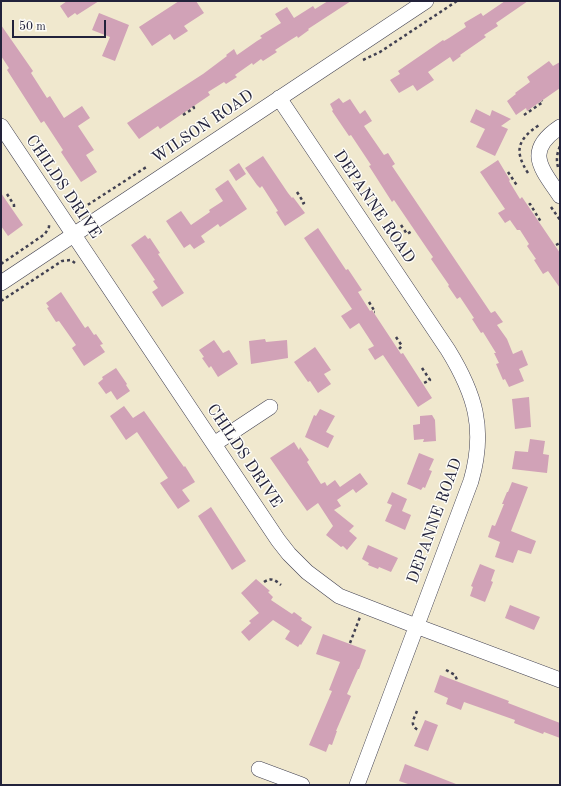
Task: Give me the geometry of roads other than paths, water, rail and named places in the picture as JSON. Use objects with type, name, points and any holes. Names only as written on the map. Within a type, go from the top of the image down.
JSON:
[{"type":"street","name":"WILSON ROAD","points":[[1,284],[419,3]]},
{"type":"street","name":"DEPANNE ROAD","points":[[279,98],[446,346],[459,368],[471,394],[476,414],[478,434],[476,462],[471,481],[356,785]]},
{"type":"street","name":"CHILDS DRIVE","points":[[1,126],[288,554],[307,572],[339,596],[560,680]]},
{"type":"street","points":[[560,127],[547,136],[544,140],[538,151],[538,157],[543,170],[560,196]]},
{"type":"street","points":[[214,444],[270,407]]},
{"type":"street","points":[[259,769],[302,785]]}]
